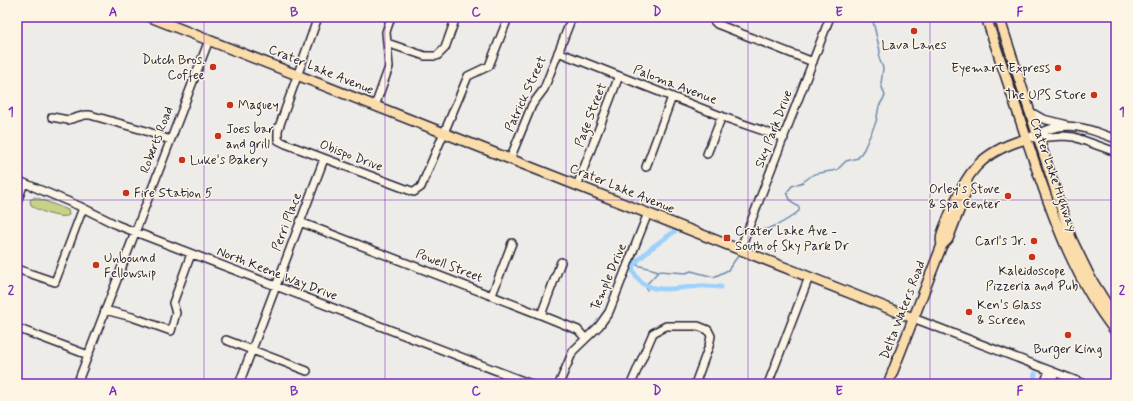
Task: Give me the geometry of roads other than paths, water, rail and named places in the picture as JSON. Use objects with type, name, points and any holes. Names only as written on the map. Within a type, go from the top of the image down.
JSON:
[{"type":"main road","name":"Crater Lake Avenue","points":[[150,17],[913,318]]},
{"type":"main road","name":"Crater Lake Highway","points":[[986,17],[1052,215],[1073,263],[1097,306],[1116,332]]},
{"type":"main road","name":"Crater Lake Highway","points":[[999,17],[1071,238],[1090,280],[1116,319]]},
{"type":"main road","points":[[1004,17],[1009,32],[1010,51]]},
{"type":"main road","name":"Delta Waters Road","points":[[888,384],[942,245],[941,236],[959,191],[967,181],[972,171],[985,157],[1007,145],[1026,139]]},
{"type":"street","points":[[297,75],[318,17]]},
{"type":"street","points":[[375,106],[389,67],[386,32],[392,17]]},
{"type":"street","points":[[387,43],[425,56],[437,56],[445,48],[456,17]]},
{"type":"street","name":"Patrick Street","points":[[510,159],[532,105],[544,89],[572,17]]},
{"type":"street","name":"Sky Park Drive","points":[[740,250],[814,62],[830,17]]},
{"type":"street","points":[[714,19],[732,30],[814,62]]},
{"type":"street","points":[[444,133],[465,82],[471,74],[489,66],[506,23]]},
{"type":"street","name":"Roberts Road","points":[[77,384],[209,40]]},
{"type":"street","name":"Paloma Avenue","points":[[558,52],[672,97],[784,138]]},
{"type":"street","name":"Obispo Drive","points":[[297,75],[278,130],[278,140],[324,159],[411,192],[418,191],[444,133]]},
{"type":"street","name":"Page Street","points":[[577,186],[618,76]]},
{"type":"street","points":[[646,167],[672,97]]},
{"type":"street","points":[[1030,111],[1043,119],[1070,125]]},
{"type":"street","points":[[52,117],[68,120],[90,115],[143,130],[170,140]]},
{"type":"street","points":[[707,154],[722,116]]},
{"type":"street","name":"Delta Waters Road","points":[[1026,139],[1038,136],[1058,126],[1070,125],[1116,139]]},
{"type":"street","name":"Delta Waters Road","points":[[1038,136],[1074,137],[1116,152]]},
{"type":"street","name":"Perri Place","points":[[239,384],[324,159]]},
{"type":"street","points":[[17,202],[21,182]]},
{"type":"street","name":"North Keene Way Drive","points":[[21,182],[83,208],[104,220],[531,384]]},
{"type":"street","points":[[17,269],[55,282],[83,208]]},
{"type":"street","name":"Temple Drive","points":[[558,384],[570,356],[599,326],[609,312],[648,213]]},
{"type":"street","name":"Powell Street","points":[[300,222],[492,295],[578,330],[586,338]]},
{"type":"street","points":[[492,295],[512,243]]},
{"type":"street","points":[[105,310],[132,317],[170,332],[174,324],[176,313],[173,303],[192,254]]},
{"type":"street","points":[[541,315],[561,262]]},
{"type":"street","points":[[768,384],[809,277]]},
{"type":"street","name":"Crater Lake Avenue","points":[[913,318],[1085,384]]},
{"type":"street","points":[[632,384],[650,338],[662,327],[698,326],[704,327],[710,332],[709,346],[695,384]]},
{"type":"street","points":[[17,328],[88,355]]},
{"type":"street","points":[[226,340],[307,371]]},
{"type":"street","points":[[1044,384],[1052,372]]},
{"type":"street","points":[[1050,384],[1052,372]]},
{"type":"waterway","points":[[754,231],[778,225],[799,211],[799,207],[791,201],[787,192],[792,186],[803,182],[814,174],[837,170],[846,161],[858,158],[864,149],[876,122],[879,106],[885,96],[881,84],[883,68],[879,58],[880,51],[872,17]]},
{"type":"waterway","points":[[675,231],[650,249],[632,266],[636,276],[642,283],[650,287],[660,289],[702,286],[721,287]]},
{"type":"waterway","points":[[647,290],[646,285],[659,271],[686,273],[691,271],[714,277],[728,270],[738,256]]},
{"type":"waterway","points":[[633,264],[659,271]]},
{"type":"waterway","points":[[1033,384],[1035,374]]},
{"type":"place","name":"Lava Lanes","points":[[914,31]]},
{"type":"place","name":"Dutch Bros. Coffee","points":[[213,67]]},
{"type":"place","name":"Eyemart Express","points":[[1058,68]]},
{"type":"place","name":"The UPS Store","points":[[1094,95]]},
{"type":"place","name":"Maguey","points":[[230,105]]},
{"type":"place","name":"Joes bar and grill","points":[[218,136]]},
{"type":"place","name":"Luke's Bakery","points":[[182,160]]},
{"type":"place","name":"Fire Station 5","points":[[126,193]]},
{"type":"place","name":"Orley's Stove & Spa Center","points":[[1008,196]]},
{"type":"place","name":"Crater Lake Ave - South of Sky Park Dr","points":[[727,238]]},
{"type":"place","name":"Carl's Jr.","points":[[1034,241]]},
{"type":"place","name":"Kaleidoscope Pizzeria and Pub","points":[[1032,257]]},
{"type":"place","name":"Unbound Fellowship","points":[[96,265]]},
{"type":"place","name":"Ken's Glass & Screen","points":[[969,312]]},
{"type":"place","name":"Burger King","points":[[1068,335]]}]
